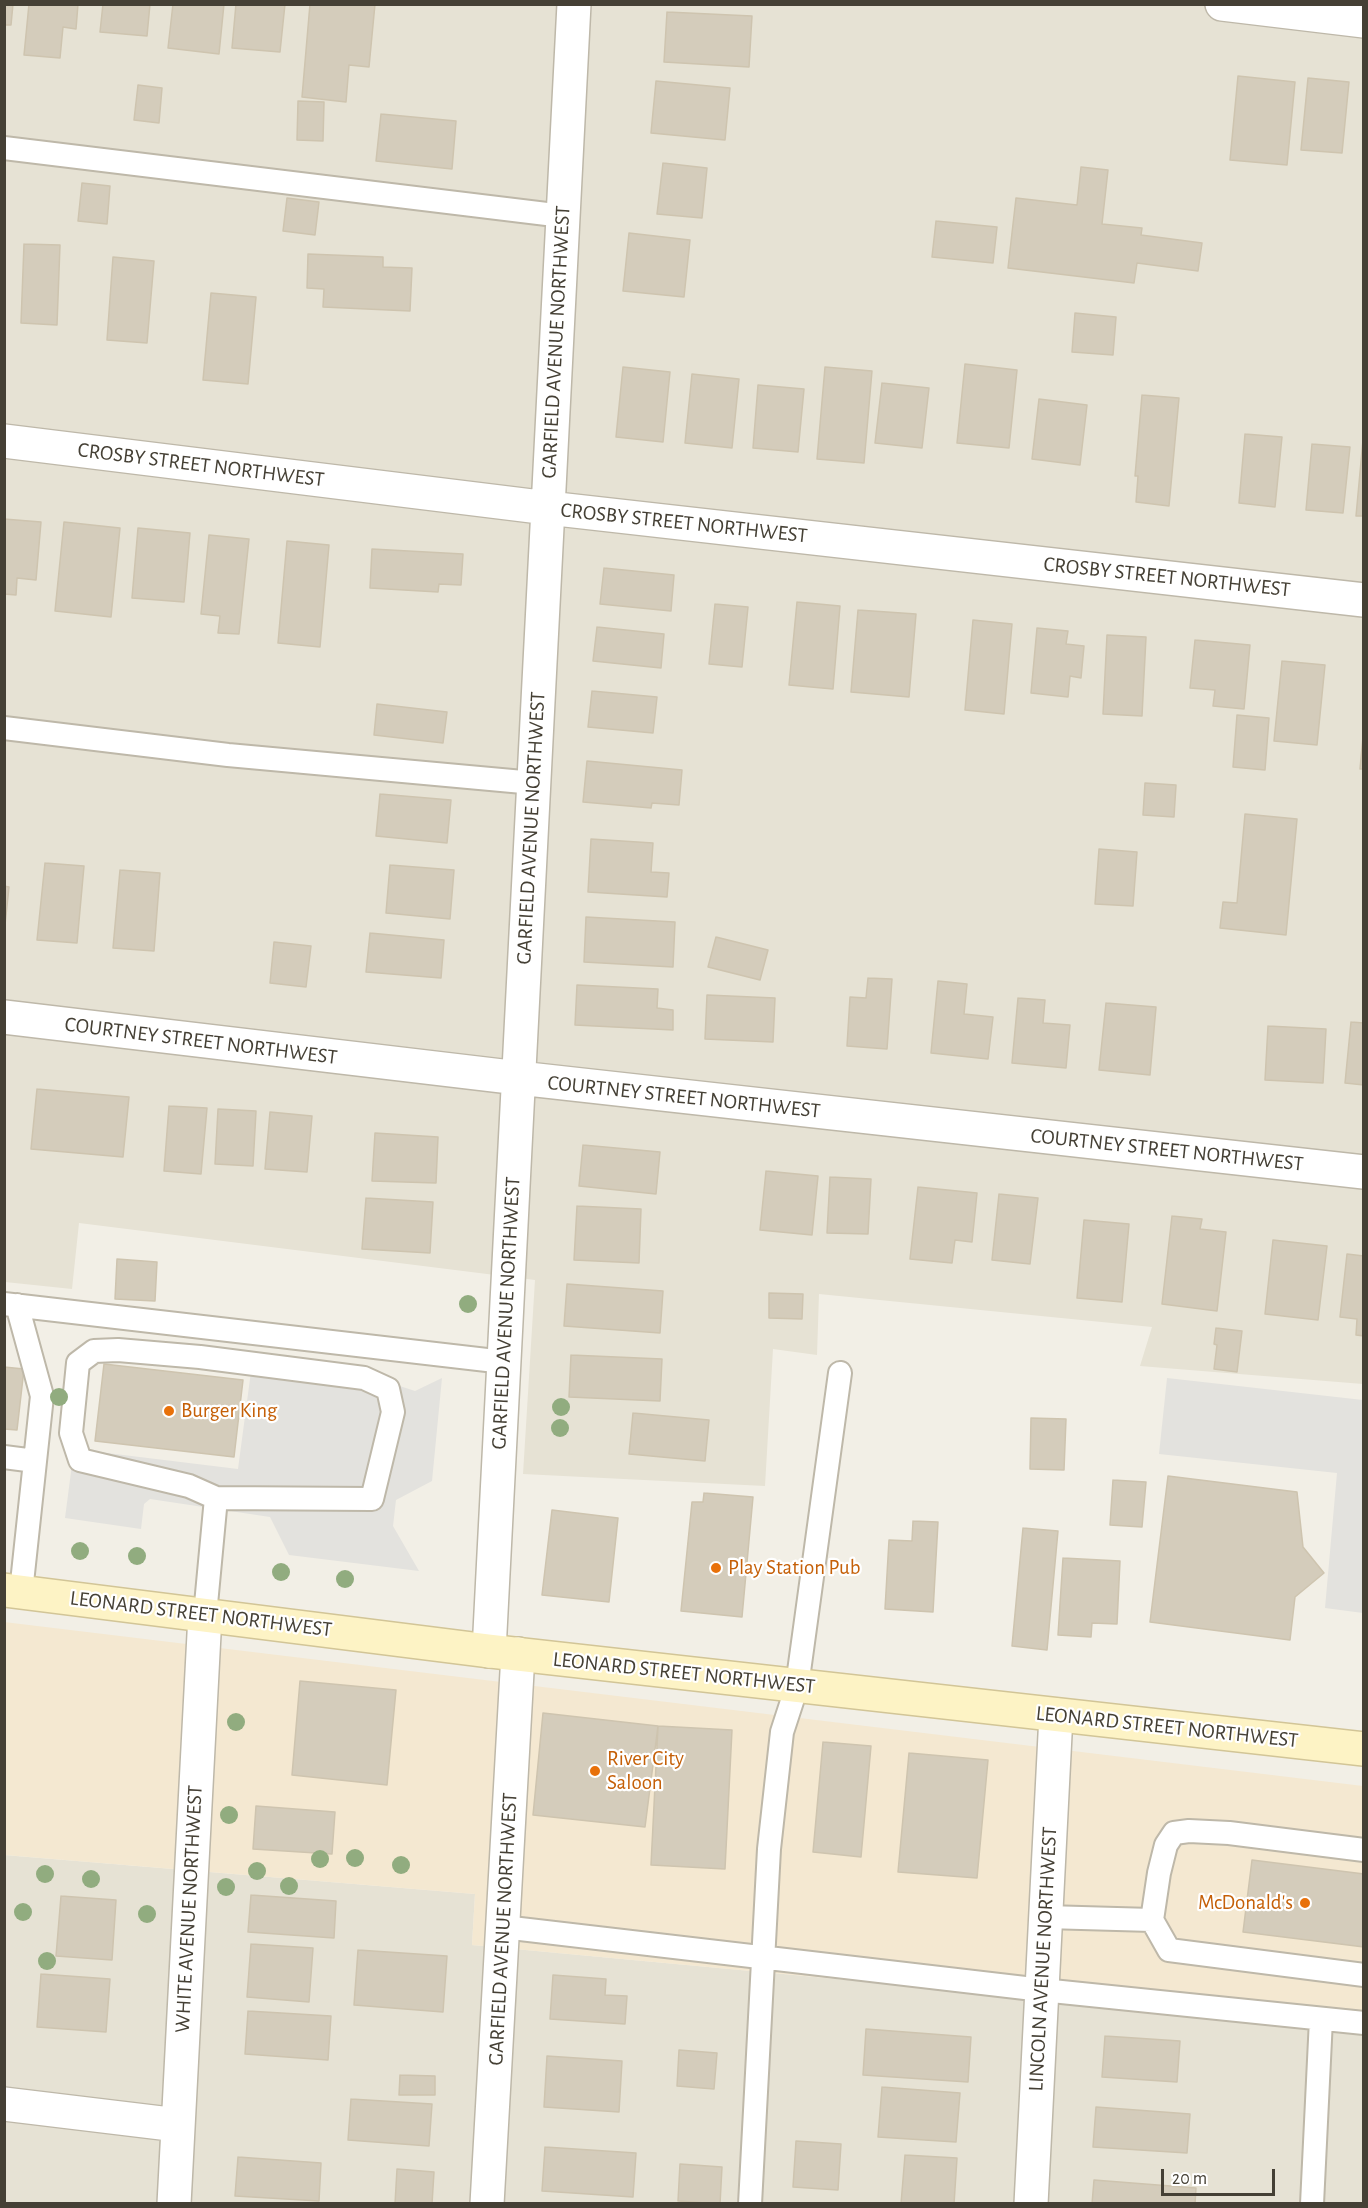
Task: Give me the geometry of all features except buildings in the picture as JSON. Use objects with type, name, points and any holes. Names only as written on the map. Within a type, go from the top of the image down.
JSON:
[{"type":"main road","name":"LEONARD STREET NORTHWEST","points":[[13,1591],[504,1652],[1364,1749]]},
{"type":"street","name":"GARFIELD AVENUE NORTHWEST","points":[[487,2204],[503,1927],[504,1362],[574,4]]},
{"type":"street","points":[[1222,4],[1364,21]]},
{"type":"street","name":"CROSBY STREET NORTHWEST","points":[[4,441],[548,508],[1364,600]]},
{"type":"street","name":"COURTNEY STREET NORTHWEST","points":[[4,1017],[519,1078],[1364,1172]]},
{"type":"street","name":"WHITE AVENUE NORTHWEST","points":[[174,2204],[205,1615]]},
{"type":"street","name":"LINCOLN AVENUE NORTHWEST","points":[[1032,2204],[1056,1715]]},
{"type":"street","points":[[4,2104],[178,2125]]},
{"type":"lane","points":[[4,147],[563,216]]},
{"type":"lane","points":[[4,728],[228,755],[534,783]]},
{"type":"lane","points":[[13,1591],[35,1461],[42,1396],[11,1304],[504,1362]]},
{"type":"lane","points":[[322,1373],[327,1341]]},
{"type":"lane","points":[[118,1350],[200,1357],[364,1378],[388,1389],[393,1412],[372,1498],[327,1500],[216,1498],[189,1486],[80,1460],[71,1433],[78,1363],[94,1351],[118,1350]]},
{"type":"lane","points":[[750,2204],[769,1849],[782,1732],[797,1686],[840,1373]]},
{"type":"lane","points":[[4,1457],[35,1461]]},
{"type":"lane","points":[[205,1615],[216,1498]]},
{"type":"lane","points":[[1364,1850],[1229,1833],[1189,1831],[1174,1833],[1166,1845],[1152,1920],[1168,1950],[1364,1975]]},
{"type":"lane","points":[[1046,1917],[1152,1920]]},
{"type":"lane","points":[[503,1927],[763,1959],[1364,2024]]},
{"type":"lane","points":[[1312,2204],[1321,2019]]},
{"type":"shaded area","points":[[4,5],[1363,5],[1363,1384],[1140,1366],[1152,1327],[819,1294],[817,1355],[773,1349],[765,1486],[523,1474],[535,1280],[79,1223],[72,1289],[5,1282]]},
{"type":"shaded area","points":[[252,1364],[366,1375],[415,1391],[442,1378],[432,1481],[396,1500],[393,1526],[419,1571],[289,1555],[270,1517],[150,1499],[144,1504],[141,1529],[65,1518],[74,1449],[238,1469]]},
{"type":"shaded area","points":[[1167,1378],[1363,1400],[1363,1613],[1325,1608],[1337,1473],[1159,1454]]},
{"type":"shaded area","points":[[4,1622],[1363,1786],[1363,2028],[472,1945],[475,1894],[5,1855]]},
{"type":"shaded area","points":[[4,1855],[475,1894],[472,1945],[1363,2028],[1363,2203],[5,2203]]},
{"type":"place","name":"Burger King","points":[[169,1411]]},
{"type":"place","name":"Play Station Pub","points":[[716,1568]]},
{"type":"place","name":"River City Saloon","points":[[595,1771]]},
{"type":"place","name":"McDonald's","points":[[1305,1903]]}]
